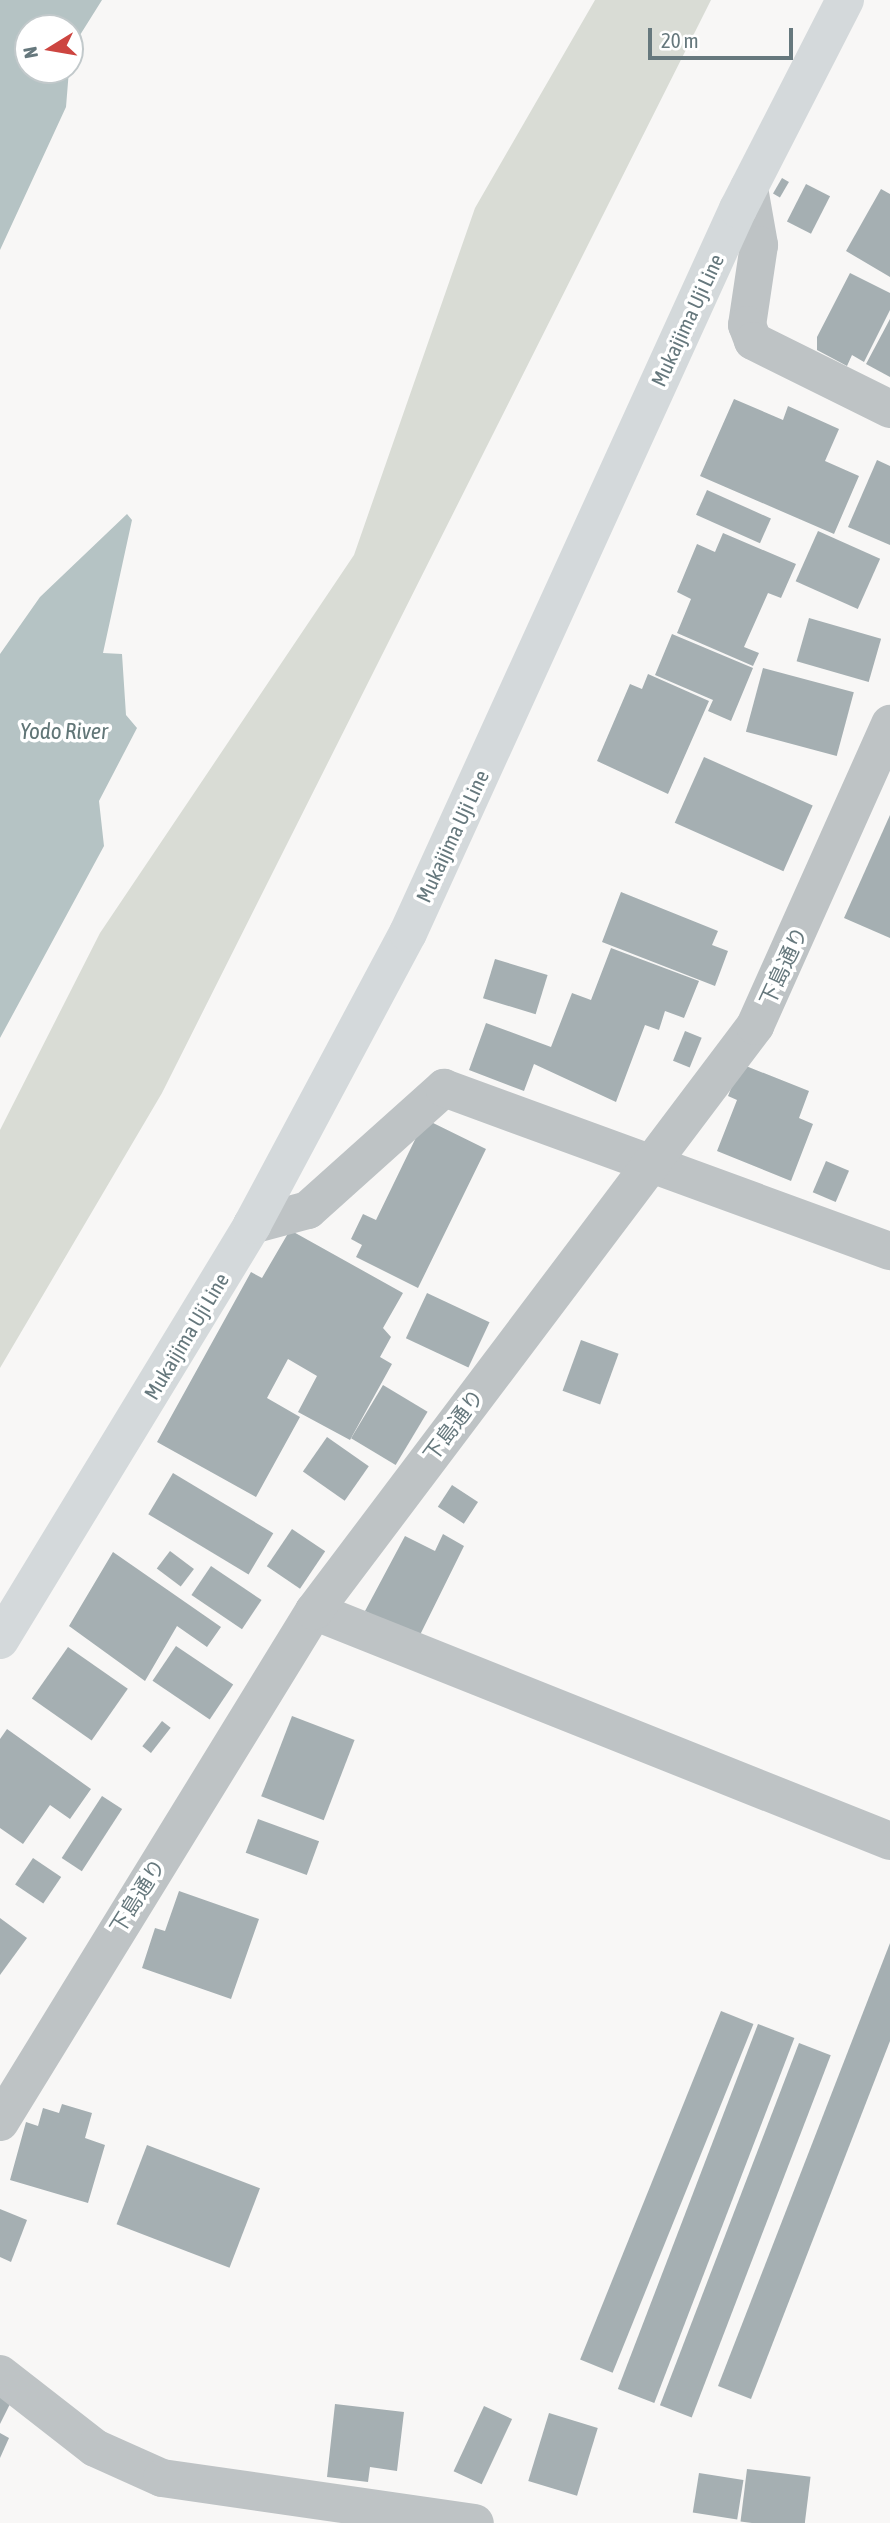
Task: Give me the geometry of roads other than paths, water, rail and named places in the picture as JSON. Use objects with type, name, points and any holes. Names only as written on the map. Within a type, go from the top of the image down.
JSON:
[{"type":"main road","name":"Mukaijima Uji Line","points":[[0,1640],[253,1225],[408,933],[748,188],[845,0]]},
{"type":"street","points":[[748,188],[759,245],[747,325],[753,341],[890,409]]},
{"type":"street","name":"下島通り","points":[[0,2122],[314,1611],[652,1158],[755,1026],[890,724]]},
{"type":"street","points":[[253,1225],[308,1210],[444,1088],[652,1158],[890,1251]]},
{"type":"street","points":[[314,1611],[890,1841]]},
{"type":"street","points":[[0,2374],[95,2448],[162,2478],[475,2523]]},
{"type":"water","points":[[0,0],[102,0],[84,29],[84,14],[14,14],[14,84],[68,84],[66,107],[0,250]]},
{"type":"water","name":"Yodo River","points":[[127,514],[132,520],[103,653],[122,654],[126,715],[137,728],[99,801],[104,846],[0,1038],[0,654],[40,597]]}]
